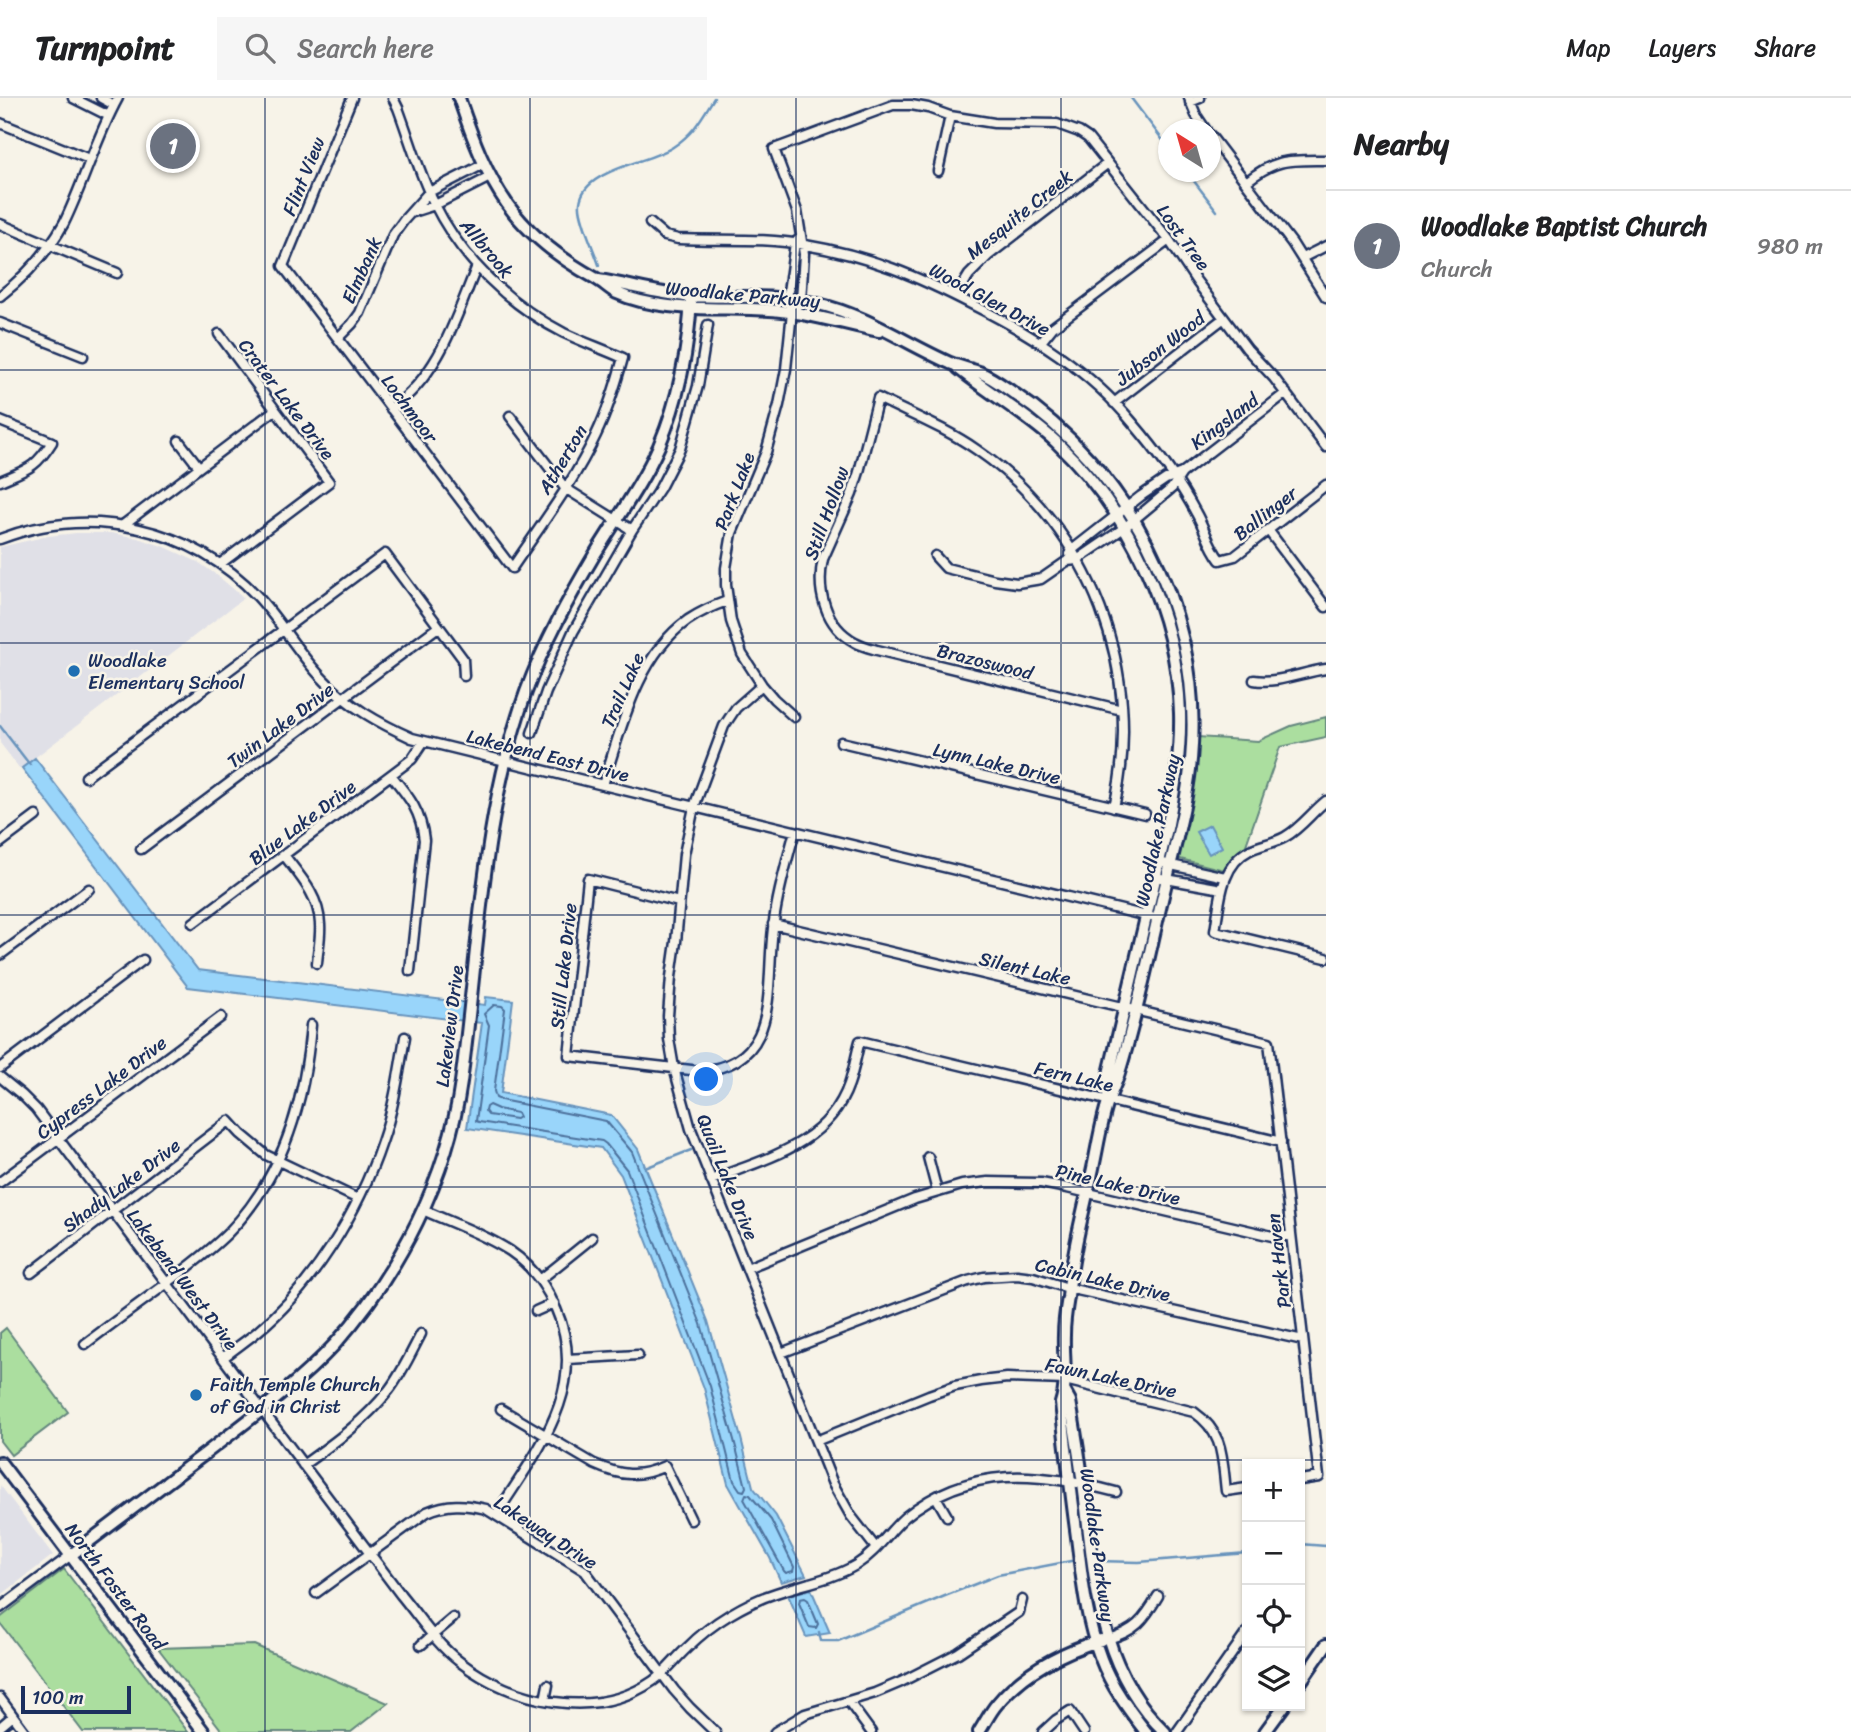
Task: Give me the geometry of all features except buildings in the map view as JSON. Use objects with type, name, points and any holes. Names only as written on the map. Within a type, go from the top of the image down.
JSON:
[{"type":"street","points":[[73,98],[109,116]]},
{"type":"street","points":[[0,296],[26,274],[50,245],[68,214],[89,159],[116,101],[101,98]]},
{"type":"street","name":"Flint View","points":[[283,265],[352,98]]},
{"type":"street","name":"Allbrook","points":[[393,98],[435,205],[451,233],[477,266],[502,291],[540,319],[623,358]]},
{"type":"street","name":"Woodlake Parkway","points":[[459,98],[484,164],[508,206],[532,234],[562,259],[616,293],[666,306],[765,296],[818,304],[865,318],[953,364],[981,373],[1039,410],[1088,457],[1112,486],[1145,539],[1168,592],[1178,621],[1189,677],[1192,746],[1187,788],[1164,863],[1155,877],[1109,1074],[1108,1100],[1080,1221],[1068,1288],[1064,1333],[1065,1392],[1061,1403],[1089,1622],[1111,1682],[1146,1732]]},
{"type":"street","points":[[1200,98],[1189,100],[1200,119]]},
{"type":"street","name":"Lost Tree","points":[[800,241],[797,211],[774,149],[893,105],[906,104],[950,116],[994,123],[1057,124],[1068,127],[1088,138],[1169,240],[1196,282],[1247,349],[1286,393],[1326,447]]},
{"type":"street","points":[[938,171],[950,116]]},
{"type":"street","points":[[0,123],[89,159]]},
{"type":"street","points":[[1221,149],[1283,231],[1326,297]]},
{"type":"street","points":[[1246,182],[1261,170],[1286,160],[1326,160]]},
{"type":"street","name":"Mesquite Creek","points":[[956,296],[970,275],[989,256],[1108,163]]},
{"type":"street","name":"Elmbank","points":[[338,338],[360,313],[393,235],[410,213],[429,192],[484,164]]},
{"type":"street","points":[[410,213],[435,205],[490,177]]},
{"type":"street","name":"Wood Glen Drive","points":[[650,223],[665,236],[678,239],[800,241],[859,256],[922,279],[1041,342],[1079,371],[1114,403],[1145,437],[1197,514],[1213,551],[1220,560]]},
{"type":"street","points":[[0,225],[117,273]]},
{"type":"street","points":[[1041,342],[1054,327],[1169,240]]},
{"type":"street","points":[[787,299],[800,241]]},
{"type":"street","points":[[792,312],[801,301],[804,254],[800,241]]},
{"type":"street","points":[[1301,258],[1326,246]]},
{"type":"street","name":"Lochmoor","points":[[283,265],[512,568]]},
{"type":"street","points":[[391,409],[411,394],[439,357],[477,266]]},
{"type":"street","points":[[791,273],[802,274]]},
{"type":"street","name":"Park Lake","points":[[787,299],[792,312],[779,405],[766,452],[738,516],[726,568],[727,601],[742,654],[762,685],[794,717]]},
{"type":"street","name":"Woodlake Parkway","points":[[691,302],[792,312],[888,332]]},
{"type":"street","name":"Lakeview Drive","points":[[0,1608],[262,1410],[317,1361],[354,1321],[386,1276],[414,1229],[441,1164],[455,1113],[487,854],[505,761],[527,690],[558,620],[658,447],[675,403],[687,348],[691,302]]},
{"type":"street","name":"Jubson Wood","points":[[1114,403],[1224,318]]},
{"type":"street","points":[[0,323],[83,356]]},
{"type":"street","points":[[531,733],[573,632],[632,530],[660,488],[680,449],[698,386],[708,325]]},
{"type":"street","name":"Crater Lake Drive","points":[[219,334],[329,482],[220,564]]},
{"type":"street","name":"Atherton","points":[[512,568],[596,435],[612,399],[623,358]]},
{"type":"street","name":"Woodlake Parkway","points":[[953,364],[1031,420],[1057,443],[1102,493],[1134,544],[1166,624],[1177,679],[1180,711],[1180,745],[1164,863],[1167,879],[1118,1077],[1108,1100]]},
{"type":"street","name":"Kingsland","points":[[1072,551],[1126,507],[1174,479],[1286,393]]},
{"type":"street","name":"Still Hollow","points":[[844,634],[833,622],[821,596],[821,569],[859,472],[878,398],[954,436],[1000,468],[1035,501],[1072,551]]},
{"type":"street","points":[[123,525],[275,410]]},
{"type":"street","points":[[510,416],[565,488],[632,530]]},
{"type":"street","points":[[0,421],[52,442],[33,466],[0,481]]},
{"type":"street","points":[[179,441],[199,467]]},
{"type":"street","name":"Kingsland","points":[[1077,560],[1134,520],[1172,488],[1174,479]]},
{"type":"street","name":"Ballinger","points":[[1220,560],[1235,556],[1326,485]]},
{"type":"street","points":[[1147,493],[1154,503]]},
{"type":"street","name":"Lakebend East Drive","points":[[0,539],[35,528],[83,522],[123,525],[155,532],[178,541],[220,564],[241,580],[258,597],[323,680],[343,698],[388,727],[424,741],[1157,919]]},
{"type":"street","points":[[1268,530],[1326,607]]},
{"type":"street","points":[[1094,533],[1102,543]]},
{"type":"street","points":[[1072,551],[1092,588],[1109,632],[1121,688],[1122,760],[1114,807]]},
{"type":"street","points":[[935,556],[946,568],[1017,583],[1041,579],[1067,561],[1072,551]]},
{"type":"street","points":[[86,777],[385,554],[463,659],[464,676]]},
{"type":"street","points":[[1067,561],[1077,560]]},
{"type":"street","name":"Trail Lake","points":[[603,785],[625,717],[650,661],[668,638],[688,620],[727,601]]},
{"type":"street","name":"Twin Lake Drive","points":[[141,849],[438,626]]},
{"type":"street","name":"Brazoswood","points":[[844,634],[857,643],[877,650],[1122,710]]},
{"type":"street","points":[[1254,680],[1269,682],[1326,668]]},
{"type":"street","name":"Quail Lake Drive","points":[[762,685],[743,700],[724,726],[694,807],[684,854],[671,977],[669,1039],[686,1116],[838,1496],[876,1548]]},
{"type":"street","name":"Blue Lake Drive","points":[[193,923],[412,759],[424,741]]},
{"type":"street","name":"Lynn Lake Drive","points":[[841,742],[1145,814]]},
{"type":"street","points":[[391,775],[418,812],[423,826],[424,840],[410,971]]},
{"type":"street","points":[[1326,801],[1286,836],[1247,852],[1232,864],[1225,877],[1215,931],[1326,958]]},
{"type":"street","points":[[0,843],[36,816]]},
{"type":"street","points":[[674,1068],[700,1071],[720,1068],[739,1059],[755,1044],[764,1025],[767,1010],[773,924],[795,831]]},
{"type":"street","points":[[284,855],[311,892],[317,907],[320,931],[317,963]]},
{"type":"street","points":[[1164,863],[1225,877]]},
{"type":"street","points":[[1191,883],[1194,869]]},
{"type":"street","points":[[1155,877],[1222,889]]},
{"type":"street","name":"Still Lake Drive","points":[[674,1068],[569,1056],[589,879],[679,902]]},
{"type":"street","points":[[0,955],[89,889]]},
{"type":"street","name":"Silent Lake","points":[[773,924],[1269,1042]]},
{"type":"street","points":[[0,1068],[143,960]]},
{"type":"street","name":"Cypress Lake Drive","points":[[0,1182],[221,1017]]},
{"type":"street","points":[[85,1344],[206,1253],[229,1232],[260,1192],[288,1140],[304,1083],[311,1025]]},
{"type":"street","points":[[223,1358],[258,1332],[296,1293],[329,1250],[358,1199],[378,1153],[390,1116],[405,1037]]},
{"type":"street","name":"Fern Lake","points":[[711,1180],[788,1150],[816,1132],[830,1118],[841,1101],[849,1084],[859,1041],[1281,1142]]},
{"type":"street","name":"Park Haven","points":[[1269,1042],[1319,1477],[1305,1479]]},
{"type":"street","name":"Lakebend West Drive","points":[[0,1077],[36,1109],[433,1634],[459,1662],[506,1689],[533,1698],[571,1704],[606,1700],[640,1688],[663,1673],[688,1647],[727,1616],[775,1593],[845,1571],[858,1564],[915,1509],[958,1486],[1006,1477],[1083,1483]]},
{"type":"street","name":"Shady Lake Drive","points":[[31,1273],[229,1121],[256,1148],[278,1161]]},
{"type":"street","points":[[928,1157],[937,1191]]},
{"type":"street","points":[[278,1161],[358,1199]]},
{"type":"street","name":"Pine Lake Drive","points":[[747,1268],[937,1191],[962,1185],[1015,1181],[1088,1192],[1272,1236],[1291,1236]]},
{"type":"street","points":[[423,1210],[510,1251],[541,1279],[563,1328],[567,1359],[560,1405],[545,1436],[496,1515]]},
{"type":"street","points":[[541,1279],[592,1238]]},
{"type":"street","name":"Cabin Lake Drive","points":[[781,1353],[952,1286],[984,1277],[1017,1275],[1303,1340]]},
{"type":"street","points":[[536,1311],[554,1303]]},
{"type":"street","points":[[303,1465],[344,1436],[373,1409],[403,1370],[421,1334]]},
{"type":"street","points":[[567,1359],[638,1355]]},
{"type":"street","name":"Fawn Lake Drive","points":[[816,1441],[955,1386],[1007,1378],[1065,1380],[1194,1412],[1205,1420],[1217,1436],[1226,1491],[1242,1489]]},
{"type":"street","name":"Woodlake Parkway","points":[[1065,1392],[1070,1401],[1094,1573],[1107,1639],[1132,1691],[1165,1732]]},
{"type":"street","points":[[502,1409],[594,1464],[620,1473],[644,1474],[665,1466],[691,1520]]},
{"type":"street","name":"North Foster Road","points":[[0,1462],[204,1732]]},
{"type":"street","name":"Woodlake Parkway","points":[[1083,1483],[1116,1492]]},
{"type":"street","points":[[936,1497],[947,1516]]},
{"type":"street","name":"Lakeway Drive","points":[[316,1593],[420,1515],[441,1506],[456,1504],[486,1509],[585,1571],[674,1690],[712,1729]]},
{"type":"street","points":[[979,1732],[996,1704],[1025,1677],[1059,1656],[1131,1631],[1146,1618],[1158,1596]]},
{"type":"street","points":[[775,1732],[805,1714],[849,1702],[901,1682],[958,1653],[1018,1612],[1022,1600]]},
{"type":"street","points":[[421,1645],[453,1618]]},
{"type":"street","points":[[1177,1732],[1242,1639]]},
{"type":"street","points":[[1305,1676],[1326,1645]]},
{"type":"street","points":[[545,1700],[548,1685]]},
{"type":"street","points":[[0,1698],[25,1732]]},
{"type":"street","points":[[849,1702],[871,1732]]},
{"type":"street","points":[[1043,1732],[1070,1711],[1084,1732]]},
{"type":"street","points":[[1265,1732],[1280,1711]]},
{"type":"street","points":[[0,1727],[13,1716]]},
{"type":"shaded area","name":"Woodlake Elementary School","points":[[111,533],[165,547],[198,562],[244,598],[20,769],[0,743],[0,547],[48,536]]},
{"type":"shaded area","points":[[0,1485],[53,1555],[0,1596]]},
{"type":"green space","points":[[1326,717],[1326,737],[1280,747],[1245,848],[1224,870],[1176,858],[1195,751],[1198,751],[1198,737],[1258,741],[1291,726]]},
{"type":"green space","points":[[6,1328],[68,1412],[11,1455],[0,1441],[0,1333]]},
{"type":"green space","points":[[64,1569],[188,1732],[83,1732],[0,1623],[0,1618]]},
{"type":"green space","points":[[254,1645],[388,1703],[351,1732],[223,1732],[158,1648]]},
{"type":"water","points":[[35,758],[198,970],[485,1005],[486,997],[513,1000],[501,1093],[611,1115],[638,1149],[708,1321],[753,1487],[776,1516],[806,1575],[781,1582],[728,1484],[704,1388],[621,1175],[601,1148],[467,1128],[482,1023],[188,987],[22,768]]},
{"type":"water","points":[[1210,825],[1222,847],[1209,854],[1196,832]]},
{"type":"water","points":[[811,1589],[830,1633],[806,1637],[788,1595]]},
{"type":"waterway","points":[[599,265],[580,209],[584,191],[604,175],[662,153],[680,142],[692,131],[714,98]]},
{"type":"waterway","points":[[1131,98],[1158,134]]},
{"type":"waterway","points":[[1195,182],[1217,211]]},
{"type":"waterway","points":[[0,726],[30,765]]},
{"type":"waterway","points":[[645,1168],[691,1150]]},
{"type":"waterway","points":[[1305,1544],[1326,1546]]},
{"type":"waterway","points":[[1095,1561],[1139,1562],[1242,1553]]},
{"type":"waterway","points":[[819,1632],[821,1641],[838,1641],[998,1575],[1078,1561]]},
{"type":"place","name":"Woodlake Baptist Church","points":[[173,146]]},
{"type":"place","name":"Woodlake Elementary School","points":[[74,671]]},
{"type":"place","name":"Faith Temple Church of God in Christ","points":[[196,1395]]}]
